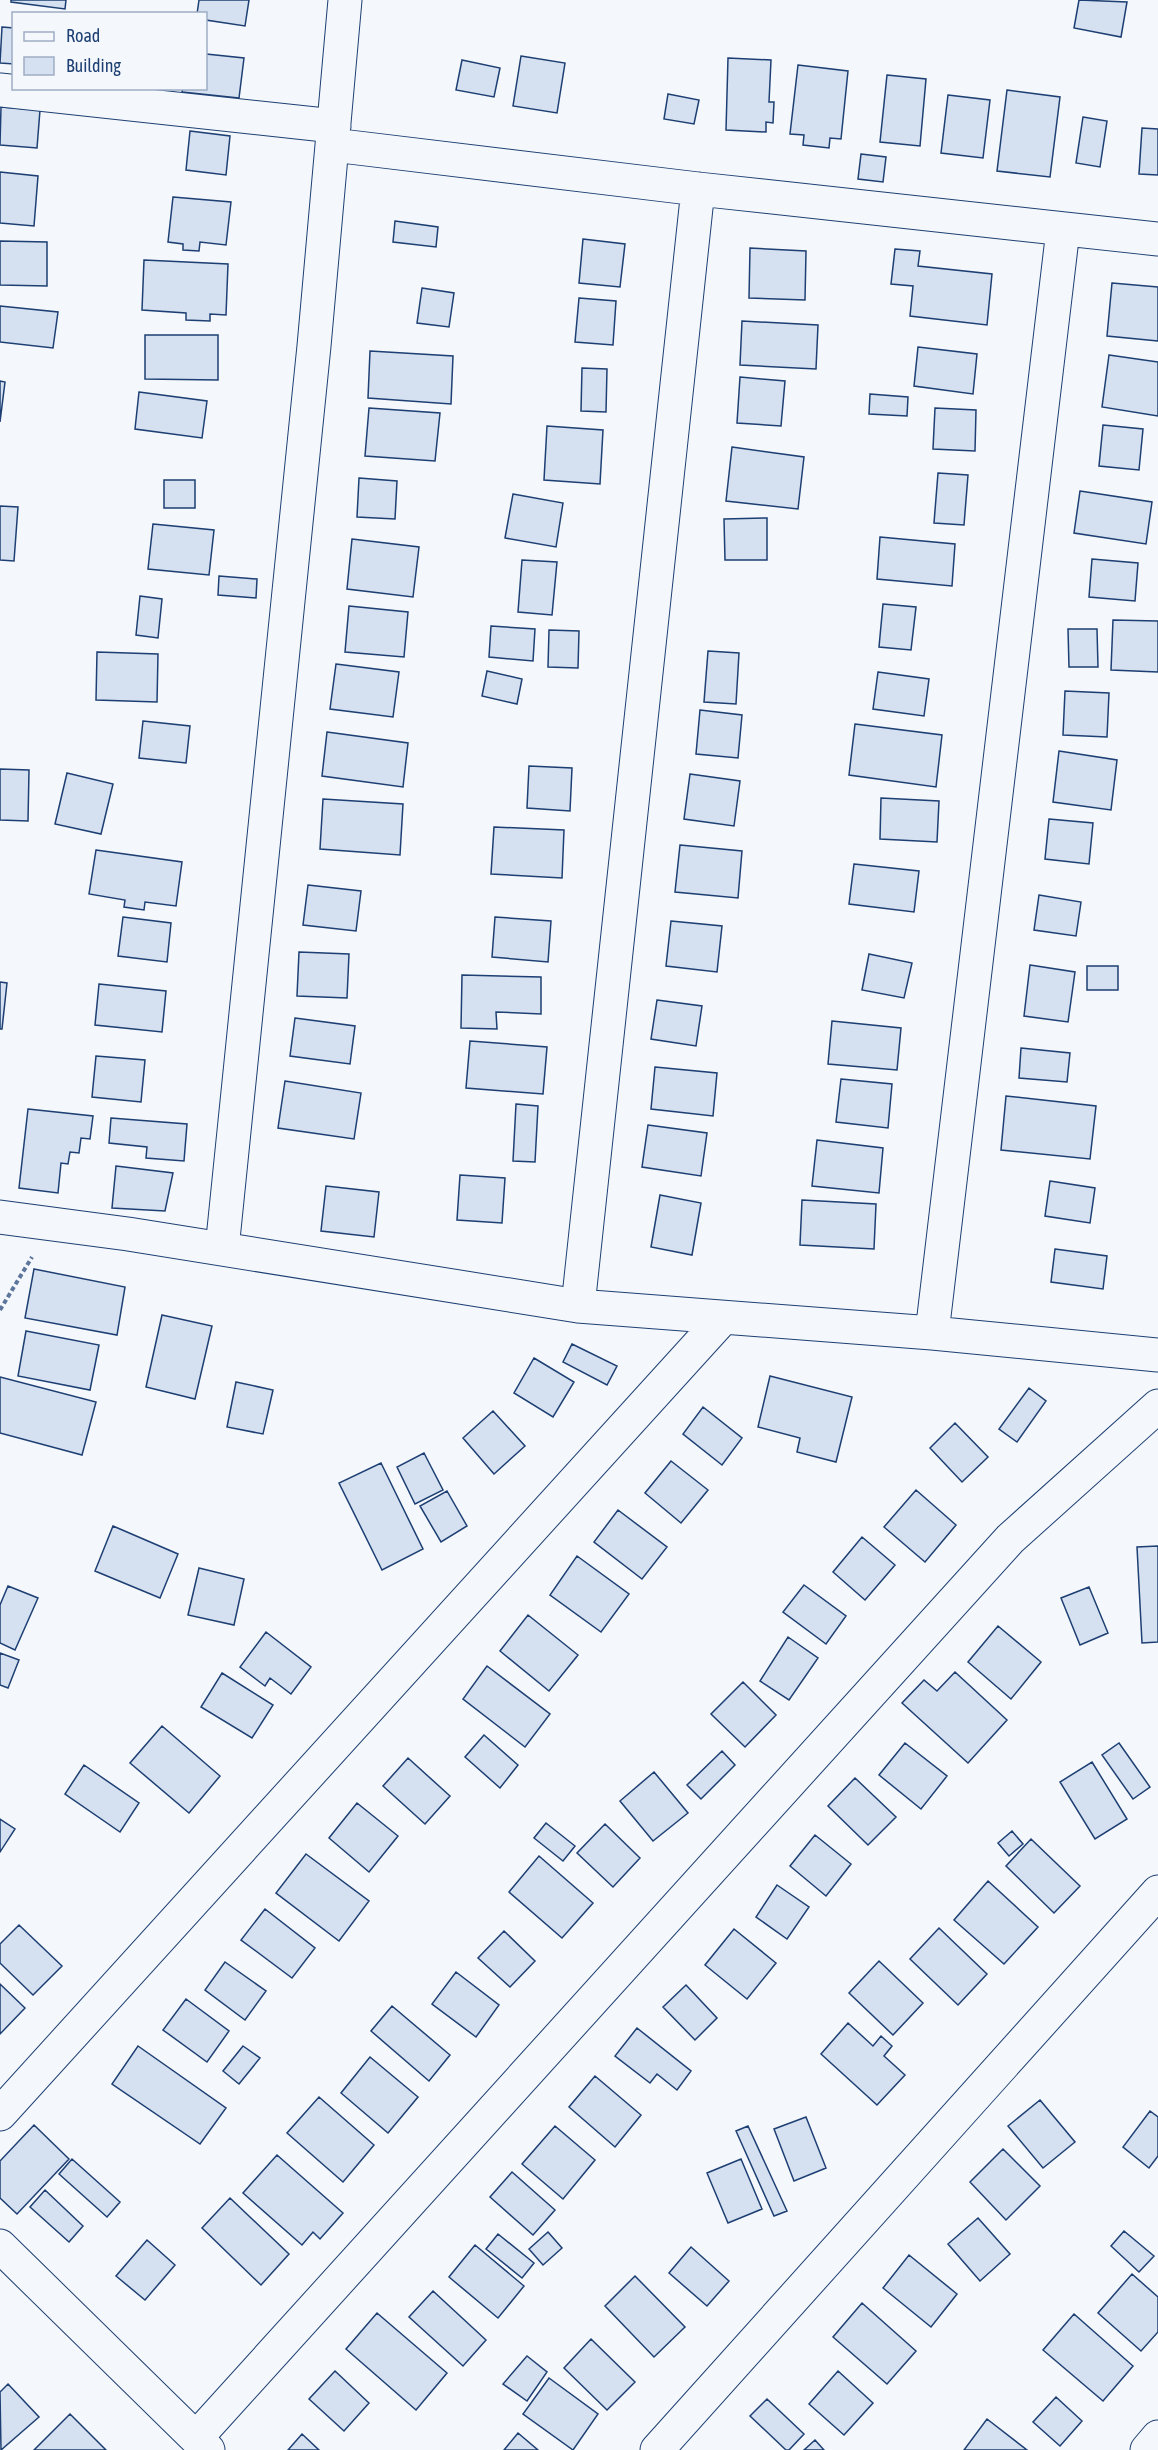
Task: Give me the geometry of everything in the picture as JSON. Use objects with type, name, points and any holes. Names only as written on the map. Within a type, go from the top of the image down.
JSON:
[{"type":"street","points":[[222,1250],[345,0]]},
{"type":"street","points":[[0,90],[698,189],[1063,230],[1158,238]]},
{"type":"street","points":[[578,1306],[698,189]]},
{"type":"street","points":[[932,1333],[1063,230]]},
{"type":"street","points":[[0,1217],[128,1234],[578,1306],[932,1333],[1158,1355]]},
{"type":"street","points":[[0,2114],[722,1318]]},
{"type":"street","points":[[0,2246],[202,2444],[1010,1539],[1158,1406]]},
{"type":"street","points":[[657,2450],[1158,1892]]},
{"type":"street","points":[[1147,2450],[1158,2437]]},
{"type":"path","points":[[0,1310],[51,1224]]},
{"type":"building","points":[[11,0],[66,0],[65,9],[11,2]]},
{"type":"building","points":[[199,0],[249,0],[245,26],[207,20],[207,12],[197,12]]},
{"type":"building","points":[[1079,0],[1127,2],[1121,37],[1074,28]]},
{"type":"building","points":[[2,27],[12,28],[12,64],[0,63]]},
{"type":"building","points":[[207,54],[244,58],[239,98],[182,92],[182,90],[207,90]]},
{"type":"building","points":[[521,56],[565,63],[557,113],[513,106]]},
{"type":"building","points":[[728,58],[771,60],[769,102],[774,102],[773,123],[766,122],[766,132],[726,130]]},
{"type":"building","points":[[462,60],[500,68],[494,97],[456,90]]},
{"type":"building","points":[[798,65],[848,71],[841,139],[830,138],[829,148],[803,145],[804,135],[790,134]]},
{"type":"building","points":[[887,75],[926,79],[920,146],[880,142]]},
{"type":"building","points":[[1007,90],[1060,97],[1050,177],[997,171]]},
{"type":"building","points":[[668,94],[699,100],[694,124],[664,119]]},
{"type":"building","points":[[948,95],[990,100],[983,158],[941,153]]},
{"type":"building","points":[[1,107],[40,110],[37,148],[0,145]]},
{"type":"building","points":[[1083,117],[1107,121],[1100,167],[1076,163]]},
{"type":"building","points":[[1142,128],[1158,129],[1158,175],[1139,174]]},
{"type":"building","points":[[190,131],[230,136],[226,175],[186,170]]},
{"type":"building","points":[[861,154],[886,157],[883,182],[858,179]]},
{"type":"building","points":[[0,172],[38,176],[34,226],[0,223]]},
{"type":"building","points":[[173,197],[231,202],[226,245],[200,242],[199,251],[183,250],[183,244],[168,242]]},
{"type":"building","points":[[395,221],[438,227],[436,247],[393,242]]},
{"type":"building","points":[[583,239],[625,244],[620,287],[579,283]]},
{"type":"building","points":[[0,241],[47,242],[47,286],[0,285]]},
{"type":"building","points":[[750,248],[806,251],[805,300],[749,298]]},
{"type":"building","points":[[895,249],[920,251],[918,266],[992,274],[987,325],[910,316],[913,286],[891,284]]},
{"type":"building","points":[[144,260],[228,264],[226,315],[210,314],[210,321],[186,320],[186,313],[142,310]]},
{"type":"building","points":[[1112,283],[1158,287],[1158,341],[1107,336]]},
{"type":"building","points":[[422,288],[454,293],[449,327],[417,323]]},
{"type":"building","points":[[579,298],[616,301],[613,345],[575,342]]},
{"type":"building","points":[[0,306],[58,312],[53,348],[0,342]]},
{"type":"building","points":[[742,321],[818,325],[816,369],[740,365]]},
{"type":"building","points":[[145,335],[218,335],[218,380],[145,379]]},
{"type":"building","points":[[918,347],[977,354],[973,394],[914,386]]},
{"type":"building","points":[[370,351],[453,356],[451,404],[368,398]]},
{"type":"building","points":[[1109,355],[1158,362],[1158,416],[1102,407]]},
{"type":"building","points":[[582,368],[607,369],[606,412],[581,411]]},
{"type":"building","points":[[740,377],[785,381],[781,426],[737,423]]},
{"type":"building","points":[[0,381],[5,382],[0,422]]},
{"type":"building","points":[[139,392],[207,401],[202,438],[135,429]]},
{"type":"building","points":[[870,394],[908,397],[907,416],[869,414]]},
{"type":"building","points":[[369,408],[440,413],[435,461],[365,456]]},
{"type":"building","points":[[935,408],[976,410],[975,451],[933,449]]},
{"type":"building","points":[[1103,425],[1143,429],[1139,470],[1099,466]]},
{"type":"building","points":[[547,426],[603,430],[600,484],[544,480]]},
{"type":"building","points":[[732,447],[804,457],[798,509],[726,501]]},
{"type":"building","points":[[938,473],[968,475],[964,525],[934,523]]},
{"type":"building","points":[[359,478],[397,481],[395,519],[357,517]]},
{"type":"building","points":[[164,480],[195,480],[195,508],[164,508]]},
{"type":"building","points":[[1080,491],[1152,502],[1146,544],[1074,533]]},
{"type":"building","points":[[513,494],[563,503],[556,547],[505,538]]},
{"type":"building","points":[[0,506],[18,507],[14,561],[0,560]]},
{"type":"building","points":[[767,518],[767,560],[725,560],[724,519]]},
{"type":"building","points":[[153,524],[214,530],[209,575],[148,569]]},
{"type":"building","points":[[880,537],[955,544],[952,586],[877,579]]},
{"type":"building","points":[[352,539],[419,547],[413,597],[347,589]]},
{"type":"building","points":[[1092,559],[1138,563],[1135,601],[1089,597]]},
{"type":"building","points":[[522,560],[557,562],[552,615],[518,612]]},
{"type":"building","points":[[219,576],[257,579],[256,598],[218,595]]},
{"type":"building","points":[[140,596],[162,599],[158,638],[136,635]]},
{"type":"building","points":[[883,604],[916,607],[911,650],[879,647]]},
{"type":"building","points":[[349,606],[408,612],[404,657],[345,652]]},
{"type":"building","points":[[1113,620],[1158,621],[1158,672],[1111,670]]},
{"type":"building","points":[[491,626],[535,629],[533,661],[489,657]]},
{"type":"building","points":[[1068,629],[1097,629],[1098,667],[1069,667]]},
{"type":"building","points":[[549,630],[579,631],[578,668],[548,667]]},
{"type":"building","points":[[708,651],[739,653],[736,704],[704,702]]},
{"type":"building","points":[[97,652],[158,654],[157,702],[96,700]]},
{"type":"building","points":[[336,664],[399,672],[393,717],[330,709]]},
{"type":"building","points":[[487,671],[522,679],[517,704],[482,696]]},
{"type":"building","points":[[878,672],[929,679],[924,716],[873,709]]},
{"type":"building","points":[[1065,691],[1109,693],[1107,737],[1063,735]]},
{"type":"building","points":[[700,710],[742,715],[738,758],[696,754]]},
{"type":"building","points":[[143,721],[190,726],[186,763],[139,758]]},
{"type":"building","points":[[855,724],[942,735],[936,787],[849,775]]},
{"type":"building","points":[[327,732],[408,743],[403,787],[322,776]]},
{"type":"building","points":[[1059,751],[1117,760],[1111,810],[1053,802]]},
{"type":"building","points":[[529,766],[572,768],[570,811],[527,808]]},
{"type":"building","points":[[0,769],[29,770],[28,821],[0,820]]},
{"type":"building","points":[[67,773],[113,784],[101,834],[55,824]]},
{"type":"building","points":[[690,774],[740,781],[734,826],[684,819]]},
{"type":"building","points":[[881,798],[939,801],[937,842],[880,839]]},
{"type":"building","points":[[323,799],[403,804],[400,855],[320,849]]},
{"type":"building","points":[[1049,819],[1093,823],[1089,864],[1045,859]]},
{"type":"building","points":[[494,827],[564,830],[562,878],[491,874]]},
{"type":"building","points":[[680,845],[742,851],[738,898],[675,892]]},
{"type":"building","points":[[96,850],[182,862],[176,906],[145,902],[144,910],[124,907],[125,900],[89,894]]},
{"type":"building","points":[[854,864],[919,871],[914,912],[849,904]]},
{"type":"building","points":[[308,885],[361,891],[356,931],[303,925]]},
{"type":"building","points":[[1039,895],[1081,902],[1076,936],[1034,930]]},
{"type":"building","points":[[123,917],[171,923],[167,962],[118,956]]},
{"type":"building","points":[[495,917],[551,921],[548,962],[492,957]]},
{"type":"building","points":[[671,921],[722,926],[717,972],[666,966]]},
{"type":"building","points":[[299,952],[349,954],[347,998],[297,996]]},
{"type":"building","points":[[869,954],[912,963],[904,998],[862,990]]},
{"type":"building","points":[[1030,965],[1075,972],[1068,1022],[1024,1016]]},
{"type":"building","points":[[1087,966],[1118,966],[1118,990],[1087,990]]},
{"type":"building","points":[[462,975],[541,977],[541,1014],[496,1012],[497,1029],[461,1028]]},
{"type":"building","points":[[0,982],[7,983],[2,1029],[0,1029]]},
{"type":"building","points":[[99,984],[166,991],[162,1032],[95,1025]]},
{"type":"building","points":[[657,1000],[702,1006],[696,1046],[651,1039]]},
{"type":"building","points":[[295,1018],[355,1026],[350,1064],[290,1056]]},
{"type":"building","points":[[832,1021],[901,1028],[897,1070],[828,1064]]},
{"type":"building","points":[[470,1041],[547,1047],[543,1094],[466,1088]]},
{"type":"building","points":[[1021,1048],[1070,1053],[1067,1082],[1019,1078]]},
{"type":"building","points":[[96,1056],[145,1060],[141,1102],[92,1097]]},
{"type":"building","points":[[655,1067],[717,1073],[713,1116],[651,1109]]},
{"type":"building","points":[[841,1079],[892,1084],[888,1128],[836,1122]]},
{"type":"building","points":[[285,1081],[361,1093],[354,1139],[278,1128]]},
{"type":"building","points":[[1006,1096],[1096,1106],[1090,1159],[1001,1150]]},
{"type":"building","points":[[516,1104],[538,1106],[535,1162],[513,1161]]},
{"type":"building","points":[[28,1109],[93,1116],[90,1139],[81,1138],[79,1153],[70,1152],[68,1164],[61,1163],[58,1193],[19,1188]]},
{"type":"building","points":[[111,1118],[187,1124],[184,1161],[146,1158],[147,1147],[109,1143]]},
{"type":"building","points":[[648,1125],[707,1133],[701,1176],[642,1167]]},
{"type":"building","points":[[817,1140],[883,1148],[879,1193],[812,1186]]},
{"type":"building","points":[[116,1166],[173,1173],[165,1211],[112,1208]]},
{"type":"building","points":[[460,1175],[505,1178],[502,1223],[457,1220]]},
{"type":"building","points":[[1050,1181],[1095,1188],[1090,1223],[1045,1216]]},
{"type":"building","points":[[326,1186],[379,1192],[374,1237],[321,1231]]},
{"type":"building","points":[[660,1195],[701,1203],[692,1255],[651,1247]]},
{"type":"building","points":[[802,1200],[876,1204],[874,1249],[800,1245]]},
{"type":"building","points":[[1055,1249],[1107,1256],[1103,1289],[1051,1282]]},
{"type":"building","points":[[34,1269],[125,1287],[117,1335],[25,1318]]},
{"type":"building","points":[[162,1315],[212,1326],[195,1399],[146,1387]]},
{"type":"building","points":[[26,1331],[99,1345],[90,1390],[18,1376]]},
{"type":"building","points":[[572,1344],[617,1366],[607,1385],[563,1362]]},
{"type":"building","points":[[534,1358],[574,1382],[553,1417],[514,1393]]},
{"type":"building","points":[[770,1376],[852,1397],[836,1462],[797,1452],[800,1438],[758,1427]]},
{"type":"building","points":[[0,1377],[96,1402],[82,1455],[0,1433]]},
{"type":"building","points":[[236,1382],[273,1390],[263,1434],[227,1427]]},
{"type":"building","points":[[1029,1388],[1046,1401],[1017,1442],[999,1429]]},
{"type":"building","points":[[703,1407],[742,1438],[722,1465],[683,1434]]},
{"type":"building","points":[[493,1411],[525,1446],[494,1474],[463,1438]]},
{"type":"building","points":[[955,1423],[988,1457],[962,1482],[930,1448]]},
{"type":"building","points":[[424,1453],[443,1490],[415,1504],[397,1467]]},
{"type":"building","points":[[671,1461],[708,1490],[681,1523],[645,1493]]},
{"type":"building","points":[[381,1463],[423,1549],[382,1570],[339,1483]]},
{"type":"building","points":[[916,1490],[956,1525],[925,1562],[884,1527]]},
{"type":"building","points":[[447,1491],[467,1526],[441,1542],[420,1506]]},
{"type":"building","points":[[618,1510],[667,1547],[642,1579],[594,1542]]},
{"type":"building","points":[[113,1526],[178,1554],[160,1598],[95,1571]]},
{"type":"building","points":[[862,1537],[895,1565],[865,1600],[833,1572]]},
{"type":"building","points":[[1158,1546],[1158,1642],[1142,1643],[1137,1547]]},
{"type":"building","points":[[577,1556],[629,1594],[601,1632],[550,1595]]},
{"type":"building","points":[[199,1568],[244,1579],[234,1625],[188,1615]]},
{"type":"building","points":[[804,1585],[846,1616],[826,1644],[783,1612]]},
{"type":"building","points":[[8,1586],[38,1598],[15,1650],[0,1643],[0,1605]]},
{"type":"building","points":[[1089,1587],[1108,1633],[1080,1645],[1061,1598]]},
{"type":"building","points":[[528,1615],[578,1655],[549,1691],[500,1651]]},
{"type":"building","points":[[998,1626],[1041,1662],[1011,1699],[968,1662]]},
{"type":"building","points":[[266,1632],[311,1667],[291,1694],[270,1678],[265,1686],[240,1667]]},
{"type":"building","points":[[788,1637],[818,1658],[789,1700],[760,1681]]},
{"type":"building","points":[[0,1653],[19,1660],[8,1688],[0,1685]]},
{"type":"building","points":[[487,1666],[550,1714],[525,1747],[463,1699]]},
{"type":"building","points":[[955,1672],[1007,1720],[968,1763],[902,1703],[924,1680],[937,1691]]},
{"type":"building","points":[[222,1673],[273,1705],[252,1738],[201,1707]]},
{"type":"building","points":[[743,1682],[776,1715],[745,1747],[711,1714]]},
{"type":"building","points":[[162,1726],[220,1776],[189,1813],[130,1763]]},
{"type":"building","points":[[484,1735],[518,1765],[500,1788],[465,1757]]},
{"type":"building","points":[[905,1743],[947,1776],[921,1809],[879,1775]]},
{"type":"building","points":[[1119,1743],[1150,1787],[1133,1799],[1102,1755]]},
{"type":"building","points":[[722,1751],[735,1765],[701,1799],[687,1785]]},
{"type":"building","points":[[408,1758],[450,1796],[425,1824],[383,1786]]},
{"type":"building","points":[[1092,1762],[1127,1819],[1095,1839],[1060,1782]]},
{"type":"building","points":[[84,1765],[139,1803],[120,1832],[65,1794]]},
{"type":"building","points":[[654,1772],[688,1813],[653,1841],[620,1801]]},
{"type":"building","points":[[855,1778],[896,1817],[868,1845],[828,1806]]},
{"type":"building","points":[[357,1803],[398,1836],[369,1872],[329,1838]]},
{"type":"building","points":[[0,1819],[15,1829],[0,1852]]},
{"type":"building","points":[[546,1823],[575,1846],[563,1861],[534,1838]]},
{"type":"building","points":[[605,1824],[640,1858],[613,1887],[577,1853]]},
{"type":"building","points":[[1012,1831],[1023,1844],[1009,1856],[998,1843]]},
{"type":"building","points":[[815,1835],[851,1864],[826,1896],[790,1866]]},
{"type":"building","points":[[1031,1839],[1080,1886],[1054,1913],[1006,1866]]},
{"type":"building","points":[[306,1854],[369,1901],[339,1941],[276,1893]]},
{"type":"building","points":[[539,1856],[593,1903],[562,1938],[509,1892]]},
{"type":"building","points":[[988,1881],[1038,1927],[1004,1964],[954,1920]]},
{"type":"building","points":[[777,1885],[809,1907],[787,1939],[756,1917]]},
{"type":"building","points":[[265,1909],[315,1948],[292,1978],[241,1940]]},
{"type":"building","points":[[19,1925],[62,1966],[33,1995],[0,1963],[0,1944]]},
{"type":"building","points":[[939,1928],[987,1974],[958,2005],[910,1959]]},
{"type":"building","points":[[734,1929],[776,1963],[747,1999],[705,1965]]},
{"type":"building","points":[[504,1931],[535,1961],[510,1987],[478,1958]]},
{"type":"building","points":[[879,1961],[923,2003],[893,2035],[849,1993]]},
{"type":"building","points":[[225,1962],[266,1991],[245,2020],[205,1990]]},
{"type":"building","points":[[456,1972],[499,2005],[476,2037],[432,2004]]},
{"type":"building","points":[[0,1984],[25,2008],[0,2034]]},
{"type":"building","points":[[686,1985],[717,2018],[695,2040],[663,2007]]},
{"type":"building","points":[[186,1999],[229,2031],[207,2062],[163,2030]]},
{"type":"building","points":[[392,2006],[450,2055],[429,2081],[371,2031]]},
{"type":"building","points":[[848,2023],[873,2046],[881,2036],[892,2046],[884,2056],[905,2075],[877,2105],[821,2054]]},
{"type":"building","points":[[637,2028],[691,2071],[677,2090],[657,2074],[650,2083],[615,2056]]},
{"type":"building","points":[[138,2046],[226,2108],[200,2144],[112,2084]]},
{"type":"building","points":[[243,2046],[260,2058],[239,2084],[223,2071]]},
{"type":"building","points":[[370,2057],[418,2097],[388,2133],[341,2093]]},
{"type":"building","points":[[595,2076],[641,2115],[615,2147],[569,2107]]},
{"type":"building","points":[[319,2097],[374,2145],[343,2182],[287,2133]]},
{"type":"building","points":[[1040,2100],[1075,2142],[1043,2168],[1008,2126]]},
{"type":"building","points":[[1150,2111],[1158,2117],[1158,2156],[1149,2168],[1123,2147]]},
{"type":"building","points":[[806,2117],[826,2168],[794,2181],[774,2129]]},
{"type":"building","points":[[34,2125],[69,2159],[17,2214],[0,2198],[0,2161]]},
{"type":"building","points":[[555,2126],[595,2160],[563,2199],[522,2164]]},
{"type":"building","points":[[748,2126],[787,2211],[774,2216],[736,2131]]},
{"type":"building","points":[[1003,2149],[1040,2186],[1006,2220],[970,2182]]},
{"type":"building","points":[[277,2155],[343,2213],[320,2239],[313,2232],[302,2245],[243,2193]]},
{"type":"building","points":[[72,2159],[120,2202],[107,2217],[59,2174]]},
{"type":"building","points":[[741,2159],[762,2209],[728,2223],[707,2173]]},
{"type":"building","points":[[512,2172],[555,2210],[533,2235],[490,2197]]},
{"type":"building","points":[[45,2190],[83,2226],[69,2242],[30,2207]]},
{"type":"building","points":[[230,2198],[289,2254],[261,2285],[202,2228]]},
{"type":"building","points":[[978,2218],[1010,2254],[980,2281],[948,2244]]},
{"type":"building","points":[[1124,2231],[1154,2256],[1139,2272],[1111,2246]]},
{"type":"building","points":[[548,2232],[562,2248],[543,2265],[529,2249]]},
{"type":"building","points":[[498,2234],[534,2263],[522,2278],[486,2249]]},
{"type":"building","points":[[147,2240],[175,2265],[145,2300],[116,2276]]},
{"type":"building","points":[[475,2245],[524,2286],[498,2318],[449,2277]]},
{"type":"building","points":[[691,2247],[729,2281],[707,2306],[669,2273]]},
{"type":"building","points":[[909,2255],[957,2294],[931,2327],[883,2288]]},
{"type":"building","points":[[1132,2274],[1158,2297],[1158,2332],[1141,2351],[1098,2313]]},
{"type":"building","points":[[635,2276],[685,2327],[654,2357],[605,2306]]},
{"type":"building","points":[[433,2291],[486,2340],[463,2366],[409,2317]]},
{"type":"building","points":[[862,2303],[916,2351],[887,2384],[833,2337]]},
{"type":"building","points":[[377,2313],[447,2373],[416,2410],[346,2349]]},
{"type":"building","points":[[1074,2314],[1133,2366],[1103,2401],[1043,2350]]},
{"type":"building","points":[[591,2339],[635,2382],[607,2410],[564,2368]]},
{"type":"building","points":[[527,2356],[547,2372],[527,2401],[503,2384]]},
{"type":"building","points":[[335,2371],[369,2403],[344,2431],[309,2399]]},
{"type":"building","points":[[838,2371],[873,2403],[844,2435],[809,2404]]},
{"type":"building","points":[[549,2378],[598,2414],[573,2450],[523,2414]]},
{"type":"building","points":[[8,2384],[39,2417],[1,2450],[0,2392]]},
{"type":"building","points":[[1056,2397],[1082,2421],[1060,2446],[1033,2422]]},
{"type":"building","points":[[767,2399],[804,2434],[789,2450],[786,2450],[750,2416]]},
{"type":"building","points":[[70,2414],[106,2450],[34,2450]]},
{"type":"building","points":[[987,2419],[1027,2450],[964,2450]]},
{"type":"building","points":[[518,2433],[538,2450],[504,2450]]},
{"type":"building","points":[[302,2434],[319,2450],[288,2450]]},
{"type":"building","points":[[815,2440],[824,2450],[804,2450]]}]
